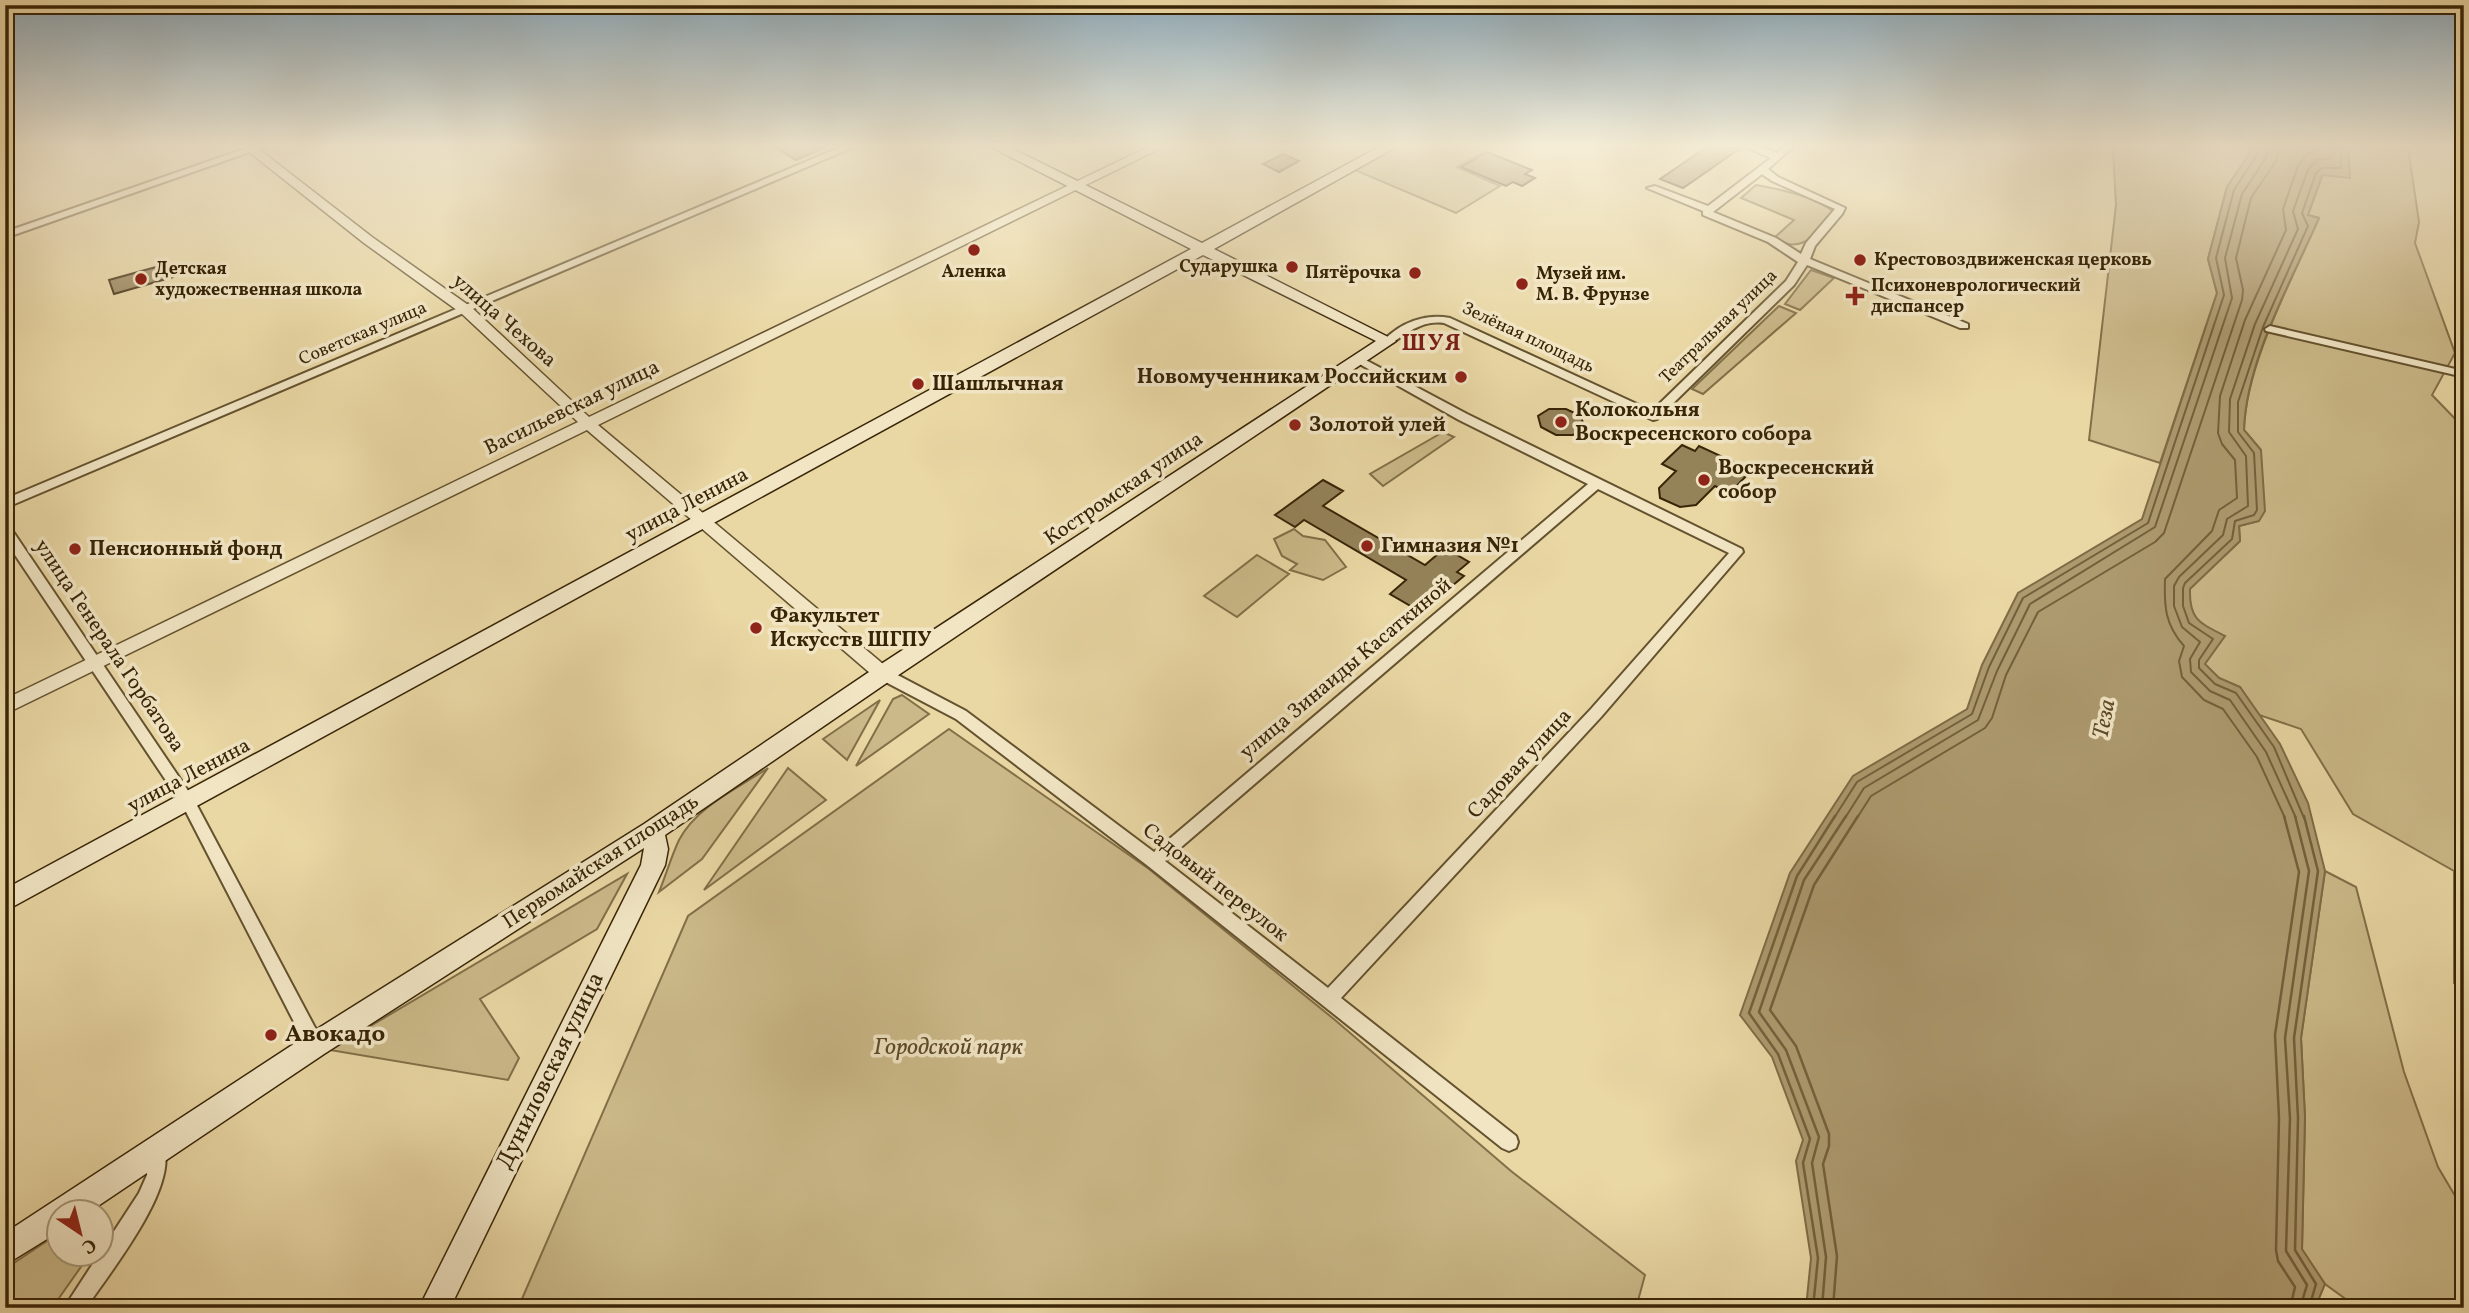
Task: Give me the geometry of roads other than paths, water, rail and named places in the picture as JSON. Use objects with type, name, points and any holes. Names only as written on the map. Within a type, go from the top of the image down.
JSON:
[{"type":"main road","points":[[1120,208],[1388,341]]},
{"type":"main road","name":"улица Ленина","points":[[5,901],[1278,208]]},
{"type":"main road","name":"Костромская улица","points":[[883,674],[1388,341]]},
{"type":"main road","name":"Первомайская площадь","points":[[84,1198],[315,1045],[652,831],[883,674]]},
{"type":"main road","name":"Дуниловская улица","points":[[434,1308],[653,865],[656,849],[652,831]]},
{"type":"main road","name":"Первомайская площадь","points":[[5,1250],[46,1223]]},
{"type":"street","points":[[5,235],[81,208]]},
{"type":"street","name":"улица Чехова","points":[[328,208],[466,310],[587,423],[883,674]]},
{"type":"street","name":"Советская улица","points":[[5,503],[705,208]]},
{"type":"street","name":"Васильевская улица","points":[[5,707],[1030,208]]},
{"type":"street","points":[[1701,208],[1772,240],[1803,260],[1965,326]]},
{"type":"street","points":[[1708,211],[1712,208]]},
{"type":"street","name":"Театральная улица","points":[[1653,416],[1790,283],[1801,268],[1810,245],[1840,208]]},
{"type":"street","name":"Зелёная площадь","points":[[1388,341],[1418,321],[1434,318],[1446,320],[1653,416]]},
{"type":"street","points":[[2270,329],[2464,374]]},
{"type":"street","points":[[1360,360],[1463,416],[1598,482]]},
{"type":"street","name":"Садовая улица","points":[[1328,1000],[1596,713],[1737,552],[1598,482]]},
{"type":"street","name":"улица Зинаиды Касаткиной","points":[[1154,861],[1598,482]]},
{"type":"street","name":"улица Генерала Горбатова","points":[[5,530],[188,802],[315,1045]]},
{"type":"street","name":"Садовый переулок","points":[[883,674],[961,715],[1154,861],[1508,1142]]},
{"type":"street","points":[[74,1308],[146,1200],[156,1175],[156,1150]]},
{"type":"water","name":"Теза","points":[[2221,208],[2310,208],[2308,215],[2319,218],[2261,349],[2247,403],[2244,430],[2261,450],[2265,511],[2259,521],[2239,526],[2240,541],[2190,589],[2190,599],[2198,619],[2225,636],[2205,664],[2219,678],[2240,687],[2280,744],[2308,803],[2325,871],[2301,1038],[2305,1117],[2302,1249],[2325,1284],[2315,1308],[1806,1308],[1811,1258],[1796,1161],[1803,1140],[1772,1057],[1740,1015],[1790,873],[1853,776],[1967,709],[1982,665],[2018,593],[2142,519],[2217,293],[2208,259]]},
{"type":"place","name":"Аленка","points":[[974,250]]},
{"type":"place","name":"Крестовоздвиженская церковь","points":[[1860,260]]},
{"type":"place","name":"Сударушка","points":[[1292,267]]},
{"type":"place","name":"Пятёрочка","points":[[1415,273]]},
{"type":"place","name":"Детская художественная школа","points":[[141,279]]},
{"type":"place","name":"Музей им. М. В. Фрунзе","points":[[1522,284]]},
{"type":"place","name":"Психоневрологический диспансер","points":[[1855,296]]},
{"type":"place","name":"Новомученникам Российским","points":[[1461,377]]},
{"type":"place","name":"Шашлычная","points":[[918,384]]},
{"type":"place","name":"Колокольня Воскресенского собора","points":[[1561,422]]},
{"type":"place","name":"Золотой улей","points":[[1295,425]]},
{"type":"place","name":"Воскресенский собор","points":[[1704,480]]},
{"type":"place","name":"Гимназия №1","points":[[1367,546]]},
{"type":"place","name":"Пенсионный фонд","points":[[75,549]]},
{"type":"place","name":"Факультет Искусств ШГПУ","points":[[756,628]]},
{"type":"place","name":"Авокадо","points":[[271,1035]]},
{"type":"district","name":"ШУЯ","points":[[1432,344]]},
{"type":"park label","name":"Городской парк","points":[[948,1048]]}]
